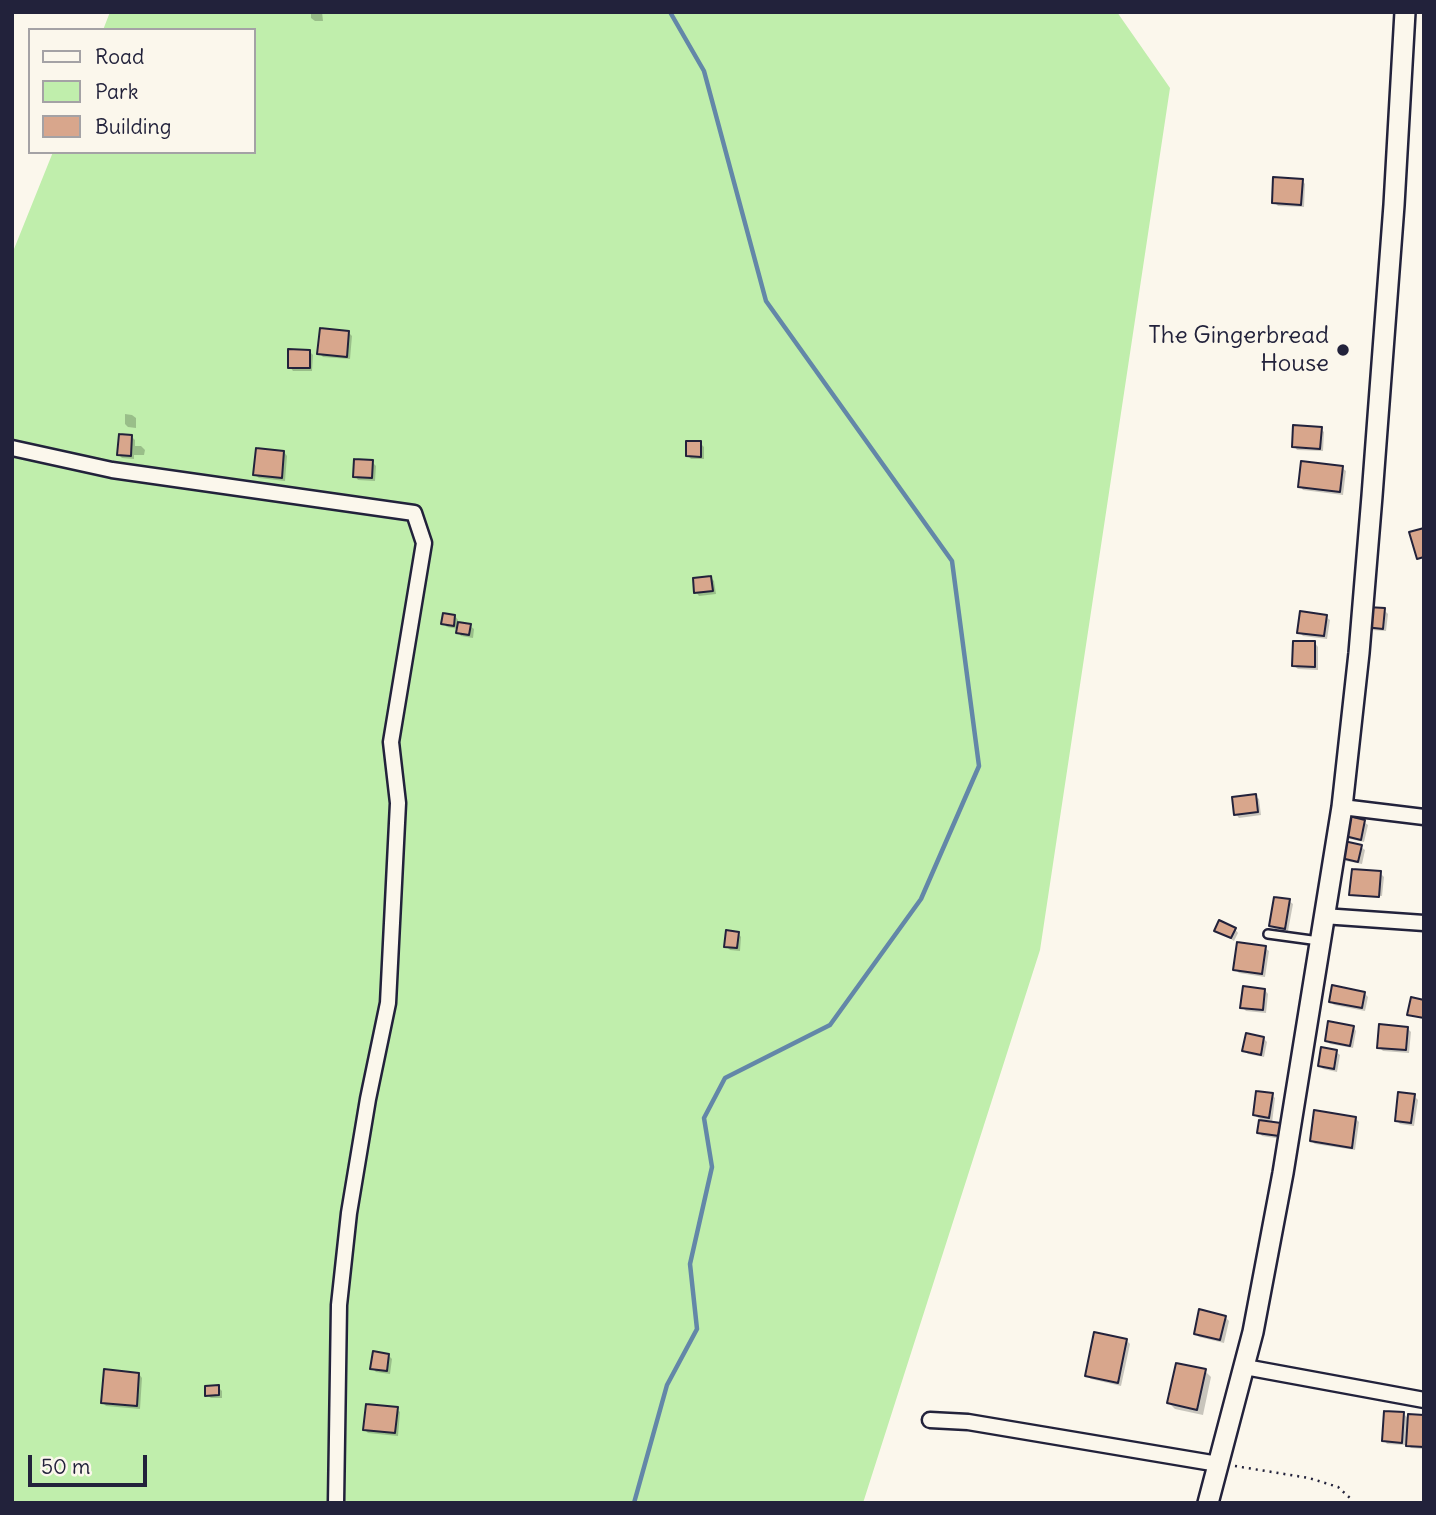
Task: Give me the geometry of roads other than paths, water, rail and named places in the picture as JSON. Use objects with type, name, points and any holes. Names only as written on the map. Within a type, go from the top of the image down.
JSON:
[{"type":"street","points":[[1208,1503],[1245,1367],[1283,1173],[1342,807],[1359,653],[1372,496],[1394,205],[1405,12]]},
{"type":"street","points":[[12,448],[112,470],[414,513],[424,543],[391,742],[398,803],[388,1003],[365,1111],[349,1213],[339,1306],[336,1503]]},
{"type":"street","points":[[1342,807],[1424,817]]},
{"type":"street","points":[[1324,916],[1424,923]]},
{"type":"street","points":[[1245,1367],[1424,1400]]},
{"type":"street","points":[[929,1420],[968,1422],[1218,1464]]},
{"type":"lane","points":[[1268,934],[1319,941]]},
{"type":"waterway","points":[[634,1503],[667,1385],[697,1329],[690,1264],[712,1167],[704,1118],[725,1078],[830,1025],[921,899],[979,766],[952,561],[766,301],[704,71],[670,12]]},
{"type":"place","name":"The Gingerbread House","points":[[1343,350]]}]
